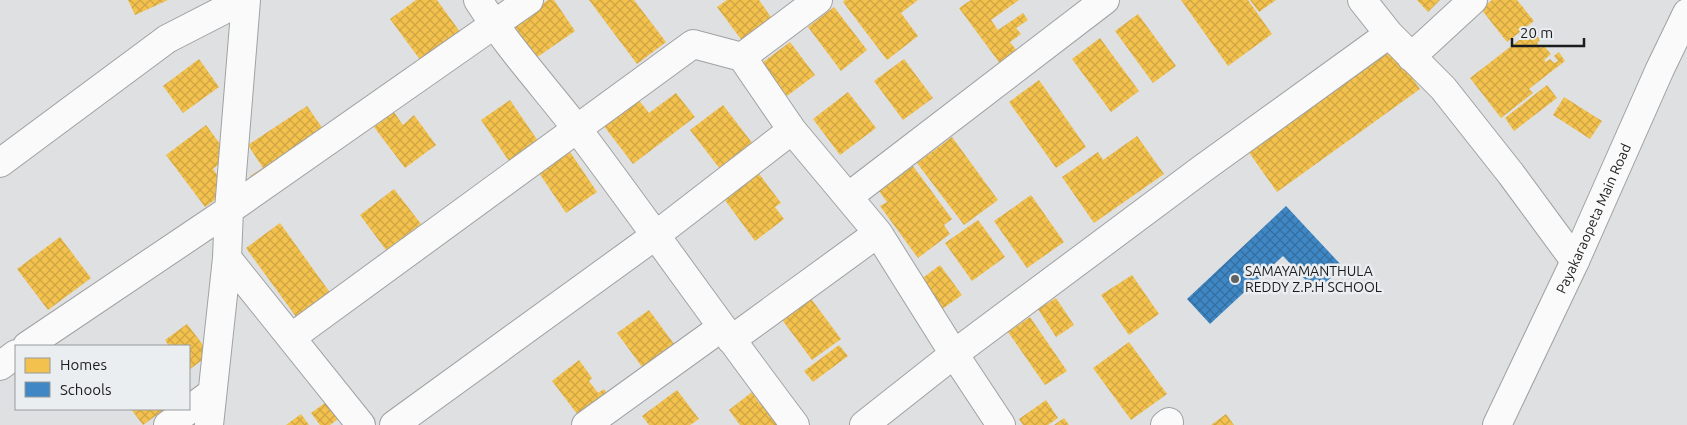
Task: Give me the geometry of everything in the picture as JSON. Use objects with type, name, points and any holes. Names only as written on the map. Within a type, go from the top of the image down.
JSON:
[{"type":"street","points":[[0,163],[167,39],[245,0]]},
{"type":"street","points":[[209,425],[228,258],[229,210],[245,0]]},
{"type":"street","points":[[478,0],[494,26],[576,128],[656,235],[726,334],[795,425]]},
{"type":"street","points":[[29,345],[229,210],[529,0]]},
{"type":"street","points":[[742,57],[818,0]]},
{"type":"street","points":[[848,197],[1105,0]]},
{"type":"street","points":[[1362,0],[1389,34],[1443,88],[1511,174],[1575,261]]},
{"type":"street","points":[[1411,56],[1473,0]]},
{"type":"street","name":"Payakaraopeta Main Road","points":[[1505,421],[1660,69],[1684,26]]},
{"type":"street","points":[[864,425],[954,354],[1389,34]]},
{"type":"street","points":[[292,337],[693,44],[742,57],[792,130],[878,233],[954,354],[1002,425]]},
{"type":"street","points":[[394,425],[656,235],[792,130]]},
{"type":"street","points":[[586,425],[878,233]]},
{"type":"street","points":[[228,258],[362,425]]},
{"type":"street","points":[[0,366],[15,355]]},
{"type":"street","points":[[190,409],[212,393]]},
{"type":"street","points":[[168,425],[189,410]]},
{"type":"building: Homes","points":[[128,0],[168,0],[135,15]]},
{"type":"building: Homes","points":[[416,0],[437,0],[463,36],[424,65],[390,19]]},
{"type":"building: Homes","points":[[548,0],[554,0],[575,31],[536,58],[513,24]]},
{"type":"building: Homes","points":[[589,0],[634,0],[666,42],[637,64]]},
{"type":"building: Homes","points":[[727,0],[759,0],[773,20],[743,42],[717,7]]},
{"type":"building: Homes","points":[[845,0],[918,0],[901,13],[918,36],[887,60],[843,2]]},
{"type":"building: Homes","points":[[971,0],[1019,0],[991,20],[998,30],[1023,13],[1028,20],[1016,28],[1021,34],[1010,42],[1021,56],[1004,69],[959,8]]},
{"type":"building: Homes","points":[[1181,0],[1248,0],[1272,34],[1228,66]]},
{"type":"building: Homes","points":[[1250,0],[1276,0],[1259,12]]},
{"type":"building: Homes","points":[[1417,0],[1440,0],[1428,12]]},
{"type":"building: Homes","points":[[1492,0],[1517,0],[1534,21],[1507,42],[1481,9]]},
{"type":"building: Homes","points":[[834,7],[867,50],[841,71],[808,27]]},
{"type":"building: Homes","points":[[1138,14],[1176,66],[1153,83],[1115,31]]},
{"type":"building: Homes","points":[[1532,30],[1540,40],[1537,43],[1541,48],[1544,46],[1551,54],[1544,60],[1546,62],[1550,59],[1554,63],[1558,61],[1554,56],[1559,52],[1565,61],[1529,89],[1533,93],[1501,118],[1470,78]]},
{"type":"building: Homes","points":[[1100,38],[1139,91],[1111,112],[1072,59]]},
{"type":"building: Homes","points":[[790,42],[815,75],[787,96],[762,63]]},
{"type":"building: Homes","points":[[1391,48],[1420,89],[1277,192],[1248,151]]},
{"type":"building: Homes","points":[[199,59],[219,87],[183,113],[163,86]]},
{"type":"building: Homes","points":[[904,59],[933,98],[903,120],[874,81]]},
{"type":"building: Homes","points":[[1039,80],[1086,147],[1056,168],[1009,102]]},
{"type":"building: Homes","points":[[1547,85],[1557,98],[1514,131],[1505,118]]},
{"type":"building: Homes","points":[[848,92],[876,128],[840,155],[813,119]]},
{"type":"building: Homes","points":[[676,93],[695,117],[633,164],[600,121],[638,99],[649,113]]},
{"type":"building: Homes","points":[[1564,97],[1602,121],[1590,139],[1553,115]]},
{"type":"building: Homes","points":[[510,100],[538,141],[509,161],[481,120]]},
{"type":"building: Homes","points":[[723,105],[753,144],[720,169],[690,130]]},
{"type":"building: Homes","points":[[307,106],[328,136],[255,185],[250,176],[263,168],[248,145]]},
{"type":"building: Homes","points":[[394,112],[403,125],[414,115],[436,145],[405,168],[374,127]]},
{"type":"building: Homes","points":[[206,125],[229,156],[213,169],[228,190],[205,207],[166,155]]},
{"type":"building: Homes","points":[[1137,136],[1164,174],[1094,223],[1062,177],[1098,152],[1103,160]]},
{"type":"building: Homes","points":[[952,137],[998,200],[964,225],[917,163]]},
{"type":"building: Homes","points":[[568,149],[597,192],[566,213],[537,170]]},
{"type":"building: Homes","points":[[913,166],[952,219],[944,225],[950,234],[918,258],[880,206],[887,202],[879,191]]},
{"type":"building: Homes","points":[[757,171],[781,203],[775,207],[784,219],[755,241],[722,196]]},
{"type":"building: Homes","points":[[394,189],[421,224],[386,250],[360,215]]},
{"type":"building: Homes","points":[[1031,195],[1064,242],[1027,268],[994,221]]},
{"type":"building: Homes","points":[[978,220],[1005,257],[972,281],[945,243]]},
{"type":"building: Homes","points":[[280,223],[331,294],[297,318],[246,248]]},
{"type":"building: Homes","points":[[60,237],[91,278],[48,310],[17,269]]},
{"type":"building: Homes","points":[[940,265],[962,295],[938,312],[916,283]]},
{"type":"building: Homes","points":[[1132,275],[1159,314],[1129,335],[1101,295]]},
{"type":"building: Homes","points":[[809,296],[841,339],[812,360],[780,317]]},
{"type":"building: Homes","points":[[1056,298],[1074,325],[1056,337],[1038,309]]},
{"type":"building: Homes","points":[[649,310],[677,348],[645,371],[617,333]]},
{"type":"building: Homes","points":[[1030,317],[1067,371],[1045,385],[1008,332]]},
{"type":"building: Homes","points":[[187,324],[210,354],[190,369],[190,345],[168,345],[165,340]]},
{"type":"building: Homes","points":[[1129,342],[1167,394],[1131,420],[1093,368]]},
{"type":"building: Homes","points":[[839,345],[848,356],[813,382],[804,371]]},
{"type":"building: Homes","points":[[579,360],[592,378],[589,381],[598,393],[604,389],[610,397],[581,419],[552,381]]},
{"type":"building: Homes","points":[[677,390],[699,419],[690,425],[649,425],[642,416]]},
{"type":"building: Homes","points":[[752,392],[759,403],[766,398],[781,425],[740,425],[729,410]]},
{"type":"building: Homes","points":[[333,397],[345,414],[330,425],[320,425],[311,413]]},
{"type":"building: Homes","points":[[1046,400],[1058,418],[1048,425],[1023,425],[1019,419]]},
{"type":"building: Homes","points":[[132,410],[164,410],[143,425]]},
{"type":"building: Homes","points":[[301,414],[309,425],[286,425]]},
{"type":"building: Homes","points":[[1226,414],[1234,425],[1211,425]]},
{"type":"building: Homes","points":[[1064,418],[1069,425],[1054,425]]},
{"type":"building: Schools","points":[[1286,206],[1343,267],[1316,291],[1283,256],[1210,324],[1187,299]]},
{"type":"place","name":"SAMAYAMANTHULA REDDY Z.P.H SCHOOL","points":[[1235,279]]}]
